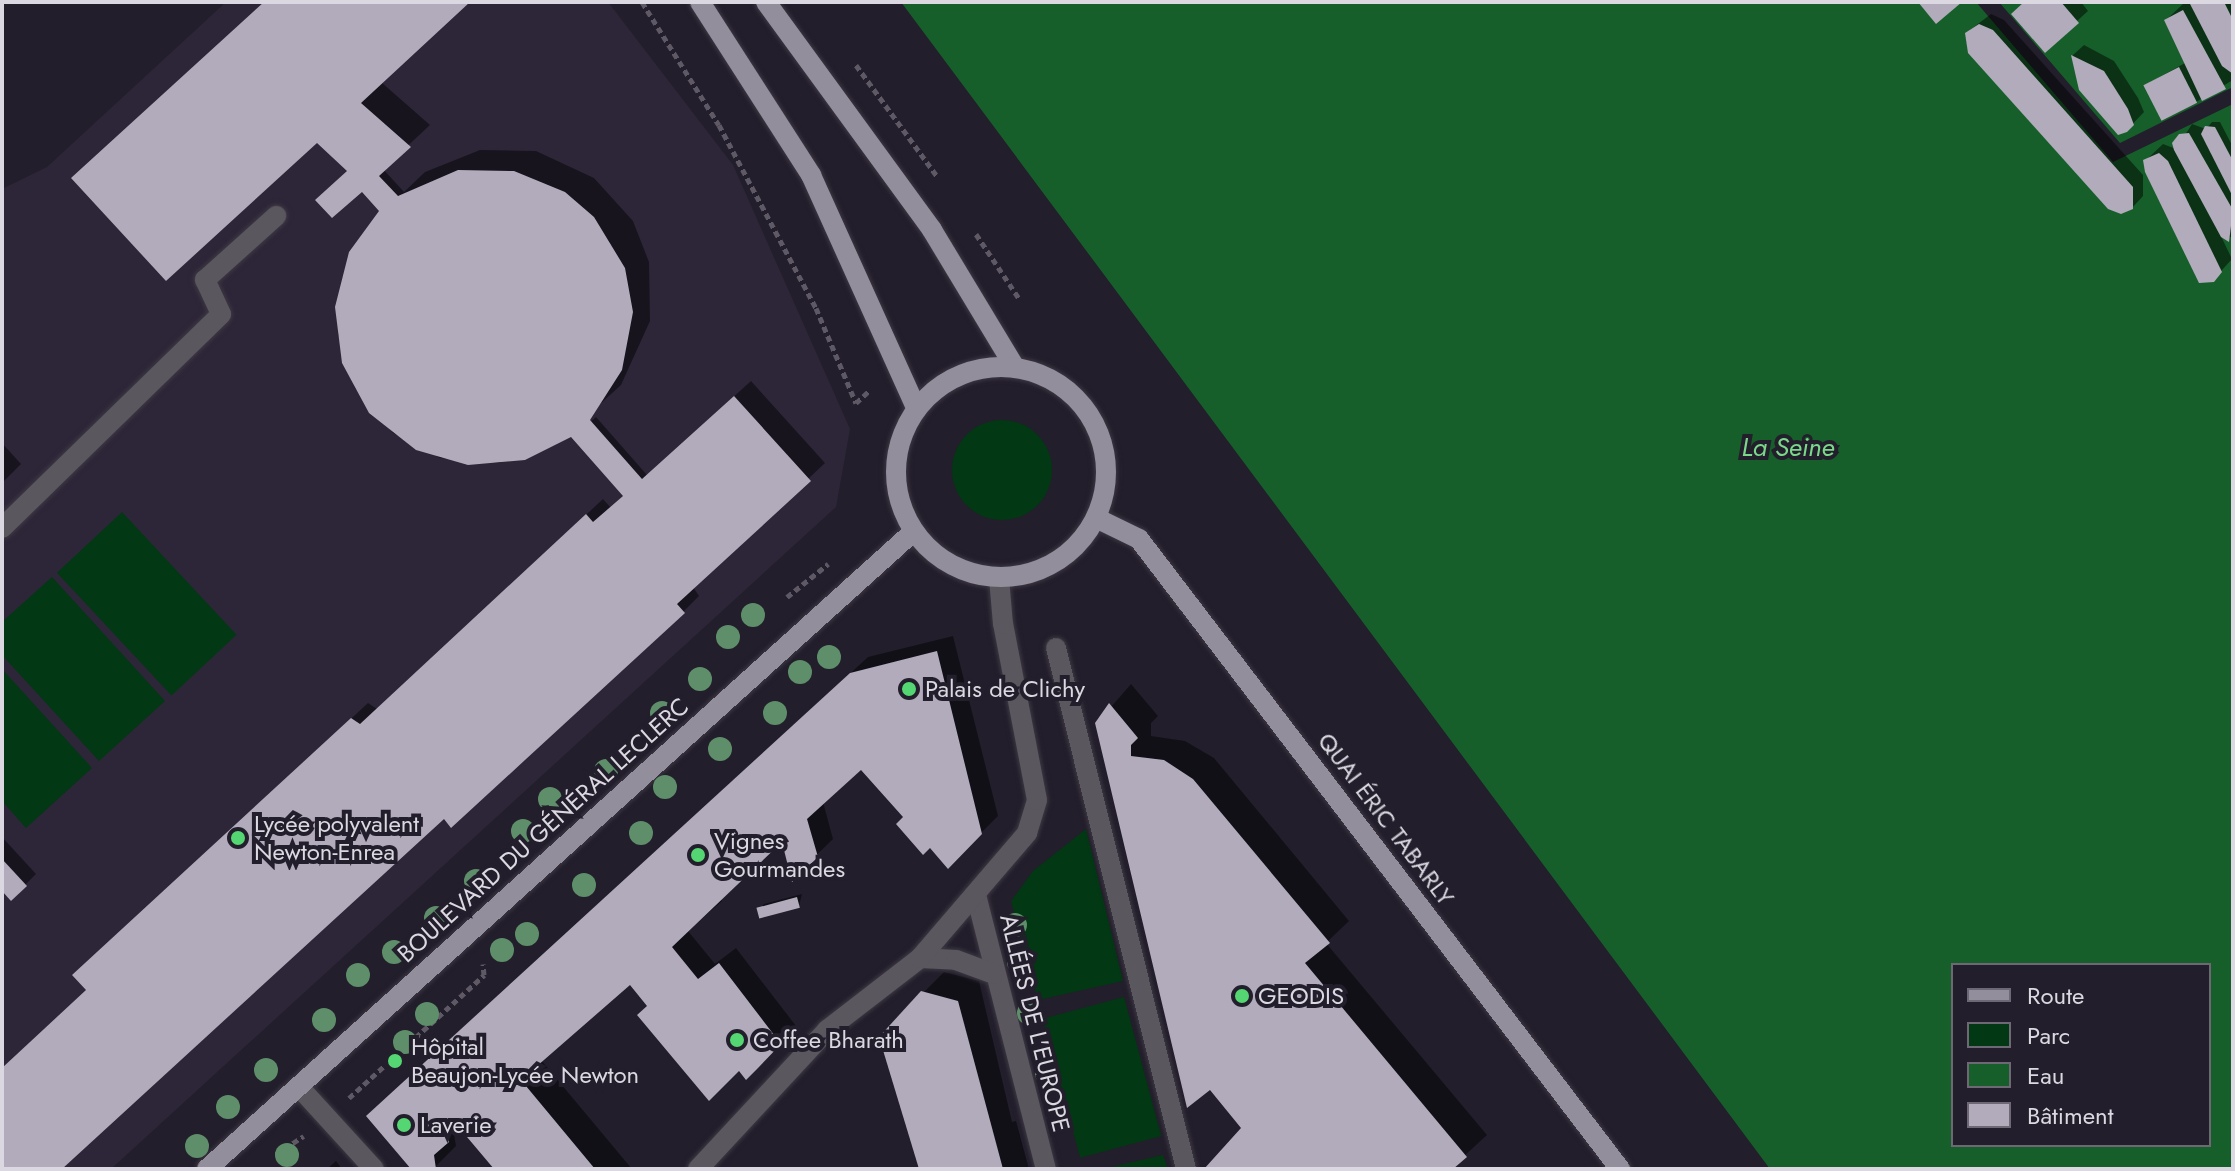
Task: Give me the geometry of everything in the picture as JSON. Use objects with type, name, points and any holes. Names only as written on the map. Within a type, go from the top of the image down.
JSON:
[{"type":"main road","points":[[700,2],[811,175],[916,408]]},
{"type":"main road","points":[[766,2],[932,230],[1014,366]]},
{"type":"main road","points":[[1014,366],[1061,384],[1095,421],[1107,469],[1096,518],[1063,558],[1038,571],[999,578],[966,572],[937,556],[914,531],[897,491],[898,447],[916,408],[944,382],[977,368],[1014,366]]},
{"type":"main road","name":"QUAI ÉRIC TABARLY","points":[[1096,518],[1139,539],[1620,1169]]},
{"type":"main road","name":"BOULEVARD DU GÉNÉRAL LECLERC","points":[[207,1169],[914,531]]},
{"type":"street","points":[[2,528],[221,314],[205,280],[276,216]]},
{"type":"street","name":"ALLÉES DE L'EUROPE","points":[[999,578],[1003,624],[1037,800],[1027,833],[976,895],[1046,1169]]},
{"type":"street","points":[[1056,648],[1186,1169]]},
{"type":"street","points":[[698,1169],[827,1030],[920,958],[976,895]]},
{"type":"street","points":[[920,958],[956,960],[994,974]]},
{"type":"street","points":[[299,1087],[374,1169]]},
{"type":"path","points":[[642,2],[742,167],[816,308],[856,403],[869,391]]},
{"type":"path","points":[[271,1157],[327,1117],[484,975],[479,922]]},
{"type":"shaded area","name":"Lycée polyvalent Newton-Enrea","points":[[226,2],[608,2],[733,165],[850,429],[836,507],[111,1169],[2,1169],[2,189],[47,167]]},
{"type":"green space","points":[[1002,420],[1021,424],[1037,435],[1048,451],[1052,470],[1048,489],[1037,505],[1021,516],[1002,520],[983,516],[967,505],[956,489],[952,470],[956,451],[967,435],[983,424]]},
{"type":"green space","points":[[122,512],[237,635],[171,696],[57,573]]},
{"type":"green space","points":[[52,577],[165,701],[99,761],[2,655],[2,622]]},
{"type":"green space","points":[[2,669],[92,768],[26,828],[2,801]]},
{"type":"green space","points":[[1086,829],[1123,981],[1038,1000],[1011,901],[1033,871]]},
{"type":"green space","points":[[1124,997],[1161,1136],[1080,1158],[1043,1019]]},
{"type":"green space","points":[[1163,1155],[1168,1169],[1102,1169]]},
{"type":"water","name":"La Seine","points":[[901,2],[2232,2],[2233,1169],[1770,1169]]},
{"type":"pier","points":[[1976,2],[1999,2],[2120,143],[2233,87],[2233,104],[2113,162]]},
{"type":"building","points":[[264,2],[470,2],[361,103],[411,147],[379,176],[398,196],[458,170],[514,171],[565,192],[594,217],[625,268],[633,312],[622,370],[590,420],[642,479],[734,396],[811,481],[677,604],[685,613],[451,828],[444,819],[62,1169],[2,1169],[2,1068],[86,990],[72,975],[351,718],[360,724],[586,514],[593,522],[623,496],[571,437],[525,460],[468,465],[416,450],[369,413],[342,363],[335,307],[349,252],[379,211],[362,192],[332,218],[315,200],[347,171],[317,143],[166,281],[71,178]]},
{"type":"building","points":[[1918,2],[1962,2],[1936,24]]},
{"type":"building","points":[[2024,2],[2061,2],[2079,23],[2045,53],[2011,14]]},
{"type":"building","points":[[2189,2],[2224,2],[2233,20],[2233,74],[2222,66]]},
{"type":"building","points":[[2183,10],[2226,89],[2202,101],[2164,20]]},
{"type":"building","points":[[1979,24],[1993,30],[2133,187],[2133,209],[2121,214],[2108,209],[1968,53],[1965,33]]},
{"type":"building","points":[[2071,55],[2104,71],[2128,109],[2134,125],[2127,132],[2118,135],[2079,90]]},
{"type":"building","points":[[2179,67],[2197,103],[2162,121],[2143,85]]},
{"type":"building","points":[[2205,126],[2215,127],[2233,161],[2233,197],[2201,134]]},
{"type":"building","points":[[2189,133],[2233,210],[2229,242],[2221,237],[2174,150],[2172,143],[2179,134]]},
{"type":"building","points":[[2159,153],[2168,161],[2222,272],[2214,282],[2199,283],[2145,172],[2143,160]]},
{"type":"building","points":[[937,651],[982,834],[948,869],[930,848],[923,855],[896,824],[903,817],[861,770],[807,819],[818,857],[792,882],[782,842],[672,947],[698,979],[719,963],[781,1044],[746,1080],[739,1071],[709,1101],[637,1015],[647,1006],[630,985],[521,1080],[595,1169],[494,1169],[451,1118],[444,1123],[449,1142],[434,1155],[436,1169],[411,1169],[366,1116],[850,673]]},
{"type":"building","points":[[1109,703],[1138,738],[1131,745],[1131,756],[1164,760],[1193,779],[1330,943],[1305,963],[1467,1157],[1453,1169],[1204,1169],[1241,1128],[1210,1090],[1187,1108],[1095,723]]},
{"type":"building","points":[[2,859],[27,886],[11,901],[2,891]]},
{"type":"building","points":[[797,897],[800,908],[759,918],[756,908]]},
{"type":"building","points":[[921,991],[958,1001],[1003,1169],[919,1169],[879,1037]]},
{"type":"place","name":"Palais de Clichy","points":[[909,689]]},
{"type":"place","name":"Lycée polyvalent Newton-Enrea","points":[[238,838]]},
{"type":"place","name":"Vignes Gourmandes","points":[[698,855]]},
{"type":"place","name":"GEODIS","points":[[1242,996]]},
{"type":"place","name":"Coffee Bharath","points":[[737,1040]]},
{"type":"place","name":"Hôpital Beaujon-Lycée Newton","points":[[395,1061]]},
{"type":"place","name":"Laverie","points":[[404,1125]]}]
